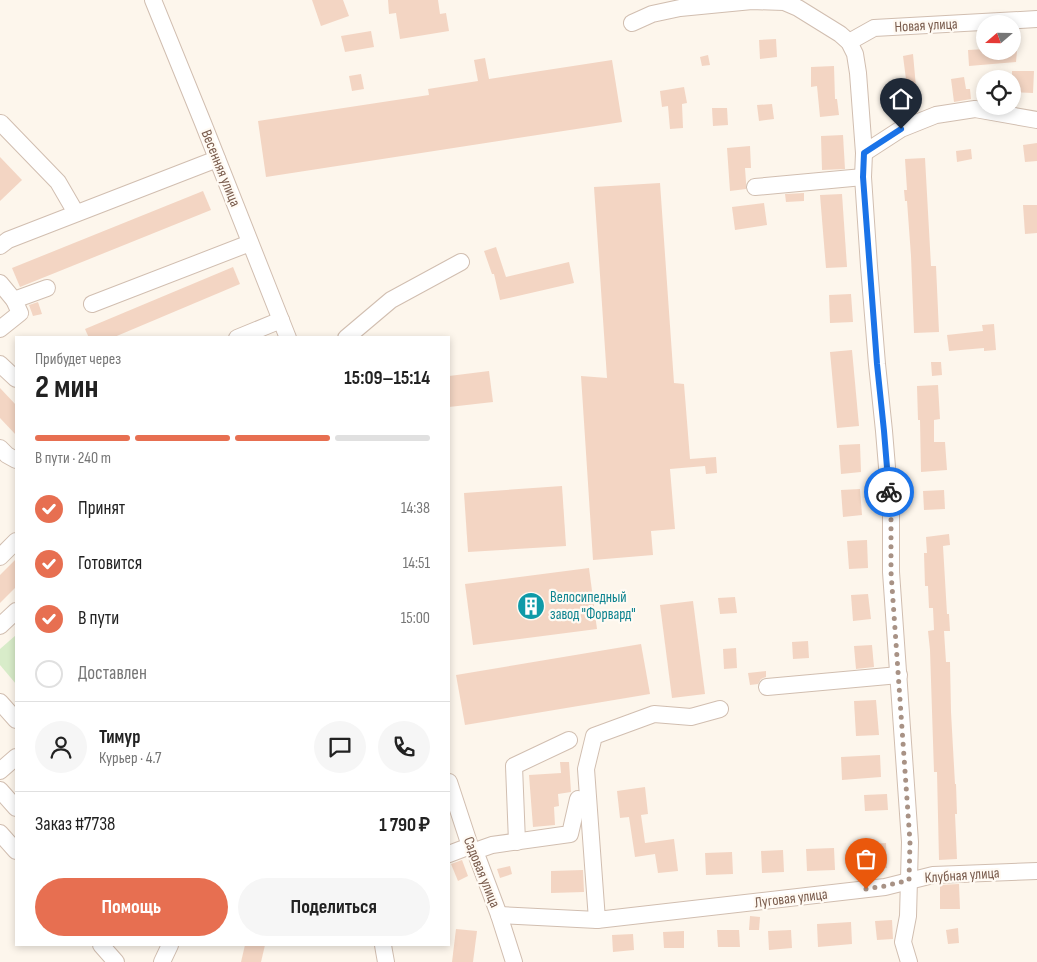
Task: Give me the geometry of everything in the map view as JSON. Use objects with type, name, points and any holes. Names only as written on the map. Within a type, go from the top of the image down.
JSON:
[{"type":"street","name":"Весенняя улица","points":[[152,0],[287,336]]},
{"type":"street","points":[[632,23],[652,14],[680,8],[752,1],[784,2],[798,8],[840,34],[849,42],[855,54],[864,153],[863,177],[877,364],[891,515],[891,572],[910,842],[909,880]]},
{"type":"street","name":"Новая улица","points":[[849,42],[874,28],[1037,19]]},
{"type":"street","points":[[864,153],[901,129],[936,115],[975,109],[1037,120]]},
{"type":"street","points":[[0,124],[1,122],[58,182],[76,213]]},
{"type":"street","points":[[0,246],[8,240],[217,159]]},
{"type":"street","points":[[755,187],[863,177]]},
{"type":"street","points":[[92,304],[250,243]]},
{"type":"street","points":[[348,336],[391,300],[461,262]]},
{"type":"street","points":[[0,283],[14,300],[20,313],[0,329]]},
{"type":"street","points":[[14,300],[47,288]]},
{"type":"street","points":[[242,336],[281,320]]},
{"type":"street","points":[[0,364],[15,378]]},
{"type":"street","points":[[0,448],[15,459]]},
{"type":"street","points":[[0,557],[15,542]]},
{"type":"street","points":[[0,626],[15,612]]},
{"type":"street","points":[[767,687],[899,675]]},
{"type":"street","points":[[0,702],[15,719]]},
{"type":"street","points":[[597,920],[586,769],[594,736],[654,714],[691,717],[720,709]]},
{"type":"street","points":[[517,842],[514,766],[569,740]]},
{"type":"street","points":[[0,771],[15,758]]},
{"type":"street","name":"Садовая улица","points":[[450,785],[472,849],[499,915],[514,962]]},
{"type":"street","points":[[0,790],[15,807]]},
{"type":"street","points":[[450,854],[492,845],[570,834],[578,800]]},
{"type":"street","points":[[0,832],[15,850]]},
{"type":"street","name":"Клубная улица","points":[[908,962],[903,942],[908,916],[909,880],[934,875],[1037,871]]},
{"type":"street","name":"Луговая улица","points":[[499,915],[597,920],[885,886],[909,880]]},
{"type":"street","points":[[102,946],[116,962]]},
{"type":"street","points":[[162,962],[170,946]]},
{"type":"street","points":[[383,946],[386,962]]},
{"type":"green space","points":[[15,636],[15,683],[0,665],[0,649]]},
{"type":"building","points":[[312,0],[343,0],[349,16],[321,26]]},
{"type":"building","points":[[388,0],[438,0],[440,14],[446,13],[449,31],[400,39],[396,13],[389,14]]},
{"type":"building","points":[[371,31],[374,47],[345,52],[341,36]]},
{"type":"building","points":[[776,39],[777,57],[760,59],[759,40]]},
{"type":"building","points":[[968,50],[976,50],[976,60],[1016,60],[1016,62],[969,66]]},
{"type":"building","points":[[913,54],[918,109],[896,111],[894,88],[907,87],[903,56]]},
{"type":"building","points":[[708,55],[710,65],[702,66],[700,57]]},
{"type":"building","points":[[485,58],[489,79],[612,60],[622,122],[266,177],[258,121],[429,95],[428,89],[478,81],[474,60]]},
{"type":"building","points":[[834,66],[835,99],[837,99],[839,115],[820,117],[817,86],[811,87],[811,67]]},
{"type":"building","points":[[1021,71],[1034,71],[1033,93],[1021,92]]},
{"type":"building","points":[[361,74],[364,89],[352,91],[349,76]]},
{"type":"building","points":[[964,77],[966,89],[970,89],[971,99],[954,102],[951,79]]},
{"type":"building","points":[[684,87],[687,103],[682,104],[683,128],[670,129],[668,106],[662,107],[660,91]]},
{"type":"building","points":[[772,104],[774,119],[759,121],[757,105]]},
{"type":"building","points":[[712,108],[727,108],[728,125],[713,126]]},
{"type":"building","points":[[843,135],[845,169],[822,170],[821,136]]},
{"type":"building","points":[[1037,143],[1037,161],[1025,162],[1023,145]]},
{"type":"building","points":[[750,146],[751,168],[745,168],[746,189],[730,191],[727,148]]},
{"type":"building","points":[[971,149],[972,159],[957,162],[956,151]]},
{"type":"building","points":[[0,157],[22,180],[0,201]]},
{"type":"building","points":[[925,158],[931,266],[936,266],[939,332],[914,333],[911,256],[907,201],[905,201],[904,190],[907,190],[905,159]]},
{"type":"building","points":[[660,183],[674,383],[684,384],[690,459],[716,457],[717,473],[706,474],[705,466],[670,469],[675,529],[651,531],[653,555],[593,560],[581,376],[607,378],[594,187]]},
{"type":"building","points":[[203,191],[211,210],[20,287],[12,268]]},
{"type":"building","points":[[804,193],[804,201],[786,202],[785,194]]},
{"type":"building","points":[[842,194],[847,267],[826,268],[820,195]]},
{"type":"building","points":[[764,203],[767,225],[735,230],[732,207]]},
{"type":"building","points":[[1023,205],[1037,205],[1037,233],[1025,234]]},
{"type":"building","points":[[496,247],[506,277],[569,262],[574,283],[500,300],[494,274],[492,274],[484,251]]},
{"type":"building","points":[[233,267],[240,284],[117,336],[88,336],[85,329]]},
{"type":"building","points":[[851,294],[853,322],[830,323],[829,295]]},
{"type":"building","points":[[38,302],[42,314],[33,316],[29,305]]},
{"type":"building","points":[[994,324],[996,350],[984,351],[984,348],[949,351],[947,335],[983,331],[982,325]]},
{"type":"building","points":[[852,350],[859,426],[837,428],[830,352]]},
{"type":"building","points":[[931,362],[941,362],[942,375],[932,376]]},
{"type":"building","points":[[489,371],[493,402],[450,407],[450,376]]},
{"type":"building","points":[[938,385],[940,419],[934,420],[934,442],[945,442],[947,470],[921,472],[917,386]]},
{"type":"building","points":[[0,388],[15,404],[15,434],[0,418]]},
{"type":"building","points":[[860,444],[861,472],[841,474],[839,445]]},
{"type":"building","points":[[562,486],[566,546],[468,552],[464,493]]},
{"type":"building","points":[[860,489],[862,515],[843,517],[841,490]]},
{"type":"building","points":[[944,490],[945,509],[924,510],[923,491]]},
{"type":"building","points":[[949,534],[950,545],[943,546],[947,614],[949,614],[950,631],[944,631],[946,662],[950,662],[956,784],[957,859],[939,860],[937,772],[934,772],[928,631],[934,630],[933,608],[929,608],[928,586],[925,586],[924,553],[927,553],[926,537]]},
{"type":"building","points":[[867,540],[868,568],[849,569],[847,541]]},
{"type":"building","points":[[15,560],[15,588],[0,603],[0,575]]},
{"type":"building","name":"Велосипедный завод \"Форвард\"","points":[[589,568],[597,629],[473,645],[465,584]]},
{"type":"building","points":[[868,594],[871,619],[853,621],[851,595]]},
{"type":"building","points":[[735,597],[737,613],[720,614],[718,598]]},
{"type":"building","points":[[693,601],[705,694],[672,698],[660,605]]},
{"type":"building","points":[[808,641],[809,658],[793,659],[792,642]]},
{"type":"building","points":[[641,644],[650,694],[465,725],[456,675]]},
{"type":"building","points":[[872,645],[874,667],[856,669],[854,646]]},
{"type":"building","points":[[736,648],[737,668],[724,669],[723,649]]},
{"type":"building","points":[[766,671],[766,677],[761,679],[758,684],[750,685],[748,673]]},
{"type":"building","points":[[876,700],[879,735],[856,736],[854,701]]},
{"type":"building","points":[[880,755],[881,777],[842,780],[841,757]]},
{"type":"building","points":[[560,762],[569,762],[571,792],[558,794],[559,806],[554,807],[555,825],[533,827],[529,775],[561,773]]},
{"type":"building","points":[[645,787],[648,814],[641,815],[645,843],[674,839],[678,871],[658,873],[655,854],[635,857],[629,817],[620,818],[617,791]]},
{"type":"building","points":[[887,794],[888,810],[865,811],[864,795]]},
{"type":"building","points":[[886,843],[887,868],[868,869],[867,844]]},
{"type":"building","points":[[834,848],[835,870],[807,871],[806,849]]},
{"type":"building","points":[[783,850],[784,872],[762,873],[761,851]]},
{"type":"building","points":[[732,852],[733,874],[706,875],[705,853]]},
{"type":"building","points":[[462,860],[468,876],[458,881],[451,864]]},
{"type":"building","points":[[510,866],[512,874],[500,878],[497,869]]},
{"type":"building","points":[[583,870],[584,892],[551,893],[551,871]]},
{"type":"building","points":[[959,884],[960,909],[940,909],[940,885]]},
{"type":"building","points":[[750,916],[760,917],[759,930],[749,930]]},
{"type":"building","points":[[892,920],[893,939],[877,940],[875,921]]},
{"type":"building","points":[[851,922],[852,944],[818,947],[817,924]]},
{"type":"building","points":[[958,928],[959,943],[948,944],[946,930]]},
{"type":"building","points":[[456,929],[477,931],[473,962],[452,962]]},
{"type":"building","points":[[717,930],[739,930],[740,947],[718,947]]},
{"type":"building","points":[[791,930],[792,948],[769,950],[768,931]]},
{"type":"building","points":[[684,931],[684,948],[664,948],[663,932]]},
{"type":"building","points":[[633,934],[634,950],[613,952],[612,935]]},
{"type":"building","points":[[245,946],[265,946],[261,962],[241,962]]},
{"type":"way so far","points":[[866,889],[909,880],[910,842],[891,572],[889,492]]},
{"type":"place","name":"Велосипедный завод \"Форвард\"","points":[[531,606]]},
{"type":"route","points":[[889,492],[870,285],[863,177],[864,153],[901,129]]}]
